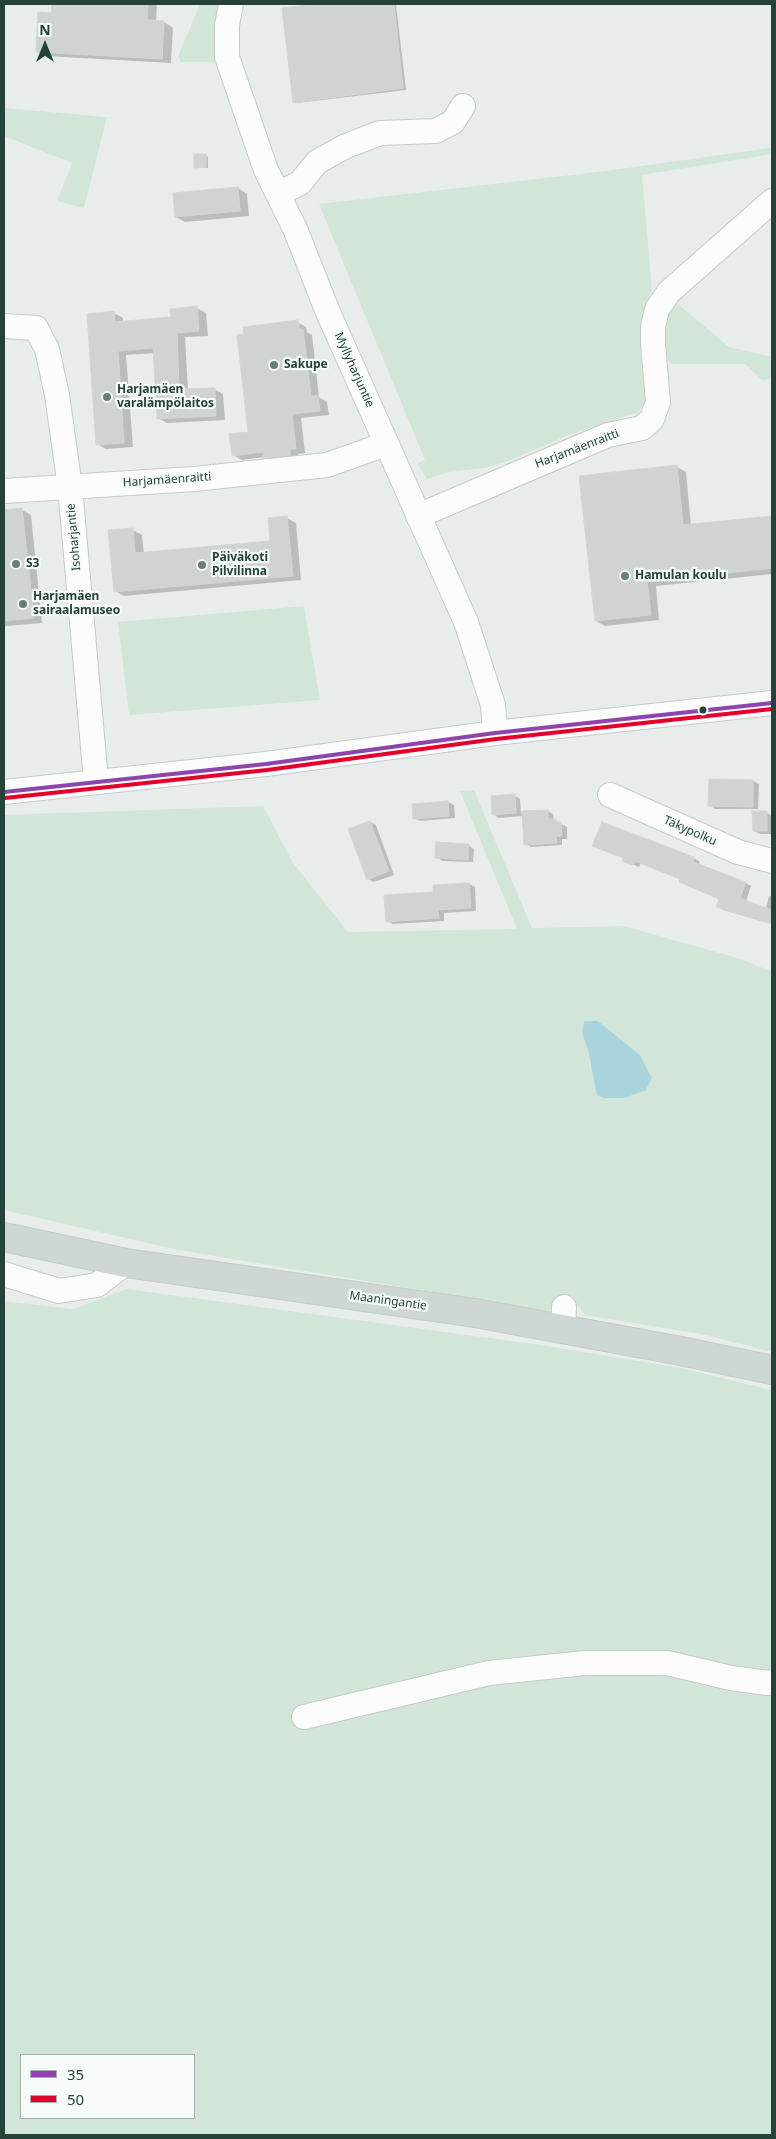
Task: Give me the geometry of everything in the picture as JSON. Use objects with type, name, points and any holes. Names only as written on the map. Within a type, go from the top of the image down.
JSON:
[{"type":"main road","name":"Maaningantie","points":[[4,1237],[126,1263],[475,1313],[563,1318],[772,1370]]},
{"type":"street","name":"Myllyharjuntie","points":[[231,4],[227,25],[227,57],[266,170],[296,231],[327,310],[466,622],[493,706],[495,733]]},
{"type":"street","points":[[278,194],[300,183],[318,162],[352,143],[380,133],[436,131],[453,122],[463,106]]},
{"type":"street","name":"Harjamäenraitti","points":[[418,516],[608,435],[642,428],[652,419],[658,402],[653,344],[656,309],[668,292],[772,201]]},
{"type":"street","name":"Isoharjantie","points":[[4,326],[36,328],[47,349],[57,395],[70,488],[96,781]]},
{"type":"street","name":"Harjamäenraitti","points":[[4,491],[194,479],[327,466],[386,444]]},
{"type":"street","points":[[4,792],[266,764],[495,733],[772,703]]},
{"type":"street","name":"Täkypolku","points":[[610,795],[738,852],[772,861]]},
{"type":"street","points":[[4,1274],[60,1291],[97,1285],[126,1263]]},
{"type":"street","points":[[304,1717],[489,1673],[576,1664],[667,1663],[731,1678],[772,1682]]},
{"type":"green space","points":[[200,4],[221,4],[219,62],[181,62],[178,56]]},
{"type":"green space","points":[[4,108],[107,117],[84,208],[57,201],[72,163],[4,136]]},
{"type":"green space","points":[[769,148],[772,150],[772,154],[642,175],[652,290],[643,313],[644,384],[646,396],[643,406],[638,412],[569,435],[508,461],[486,468],[449,472],[427,479],[417,463],[425,460],[319,204],[606,171]]},
{"type":"green space","points":[[677,303],[729,347],[772,357],[772,379],[762,380],[745,364],[671,364],[666,358],[666,328],[669,312]]},
{"type":"green space","points":[[304,606],[320,700],[129,715],[118,622]]},
{"type":"green space","points":[[474,790],[532,928],[624,926],[741,959],[772,972],[772,1352],[701,1334],[585,1315],[572,1299],[564,1299],[547,1311],[178,1250],[4,1210],[4,815],[263,806],[293,863],[348,932],[517,929],[460,791]],"holes":[[[598,1021],[640,1055],[652,1078],[646,1090],[625,1098],[590,1066],[588,1050],[582,1033],[584,1022]]]},
{"type":"green space","points":[[127,1289],[534,1344],[681,1368],[772,1390],[772,2135],[4,2135],[4,1301],[73,1309]]},
{"type":"water","points":[[584,1021],[598,1021],[640,1055],[652,1078],[646,1090],[625,1098],[603,1098],[597,1095],[588,1050],[582,1033]]},
{"type":"building","points":[[52,4],[148,4],[147,20],[164,21],[162,59],[36,52],[38,12],[51,13]]},
{"type":"building","points":[[317,4],[394,4],[403,88],[293,103],[282,8]]},
{"type":"building","points":[[194,154],[206,154],[206,167],[194,168]]},
{"type":"building","points":[[238,187],[240,211],[175,217],[173,193]]},
{"type":"building","name":"Harjamäen varalämpölaitos","points":[[197,306],[199,331],[177,333],[179,389],[215,388],[216,416],[157,419],[153,348],[118,351],[124,443],[96,445],[87,314],[114,311],[115,322],[171,317],[170,309]]},
{"type":"building","name":"Sakupe","points":[[298,320],[299,329],[303,329],[311,396],[318,395],[320,411],[292,414],[296,449],[290,449],[290,455],[263,458],[263,452],[232,456],[229,434],[248,432],[237,335],[244,334],[243,327]]},
{"type":"building","points":[[677,465],[683,525],[772,516],[772,568],[647,582],[651,615],[595,621],[579,476]]},
{"type":"building","name":"S3","points":[[22,508],[34,618],[4,621],[4,510]]},
{"type":"building","name":"Päiväkoti Pilvilinna","points":[[287,516],[293,576],[114,592],[108,530],[133,528],[135,553],[270,541],[268,518]]},
{"type":"building","points":[[709,779],[753,780],[753,807],[708,806]]},
{"type":"building","points":[[515,794],[516,813],[492,815],[491,796]]},
{"type":"building","points":[[448,801],[449,816],[413,819],[412,804]]},
{"type":"building","points":[[548,810],[548,819],[556,819],[556,822],[561,822],[562,836],[556,836],[557,843],[524,845],[522,811]]},
{"type":"building","points":[[752,811],[767,811],[767,831],[753,831]]},
{"type":"building","points":[[370,821],[389,871],[367,880],[348,829]]},
{"type":"building","points":[[602,822],[694,857],[693,862],[746,882],[740,898],[772,910],[772,924],[716,907],[719,899],[679,882],[680,879],[635,861],[633,865],[622,861],[623,858],[592,846]]},
{"type":"building","points":[[436,842],[469,844],[468,860],[435,858]]},
{"type":"building","points":[[469,883],[471,908],[438,910],[439,918],[386,922],[384,895],[433,892],[433,885]]},
{"type":"transit line","name":"35","points":[[4,792],[266,764],[495,733],[772,703]]},
{"type":"transit line","name":"50","points":[[5,798],[267,770],[496,739],[772,709]]},
{"type":"place","name":"Sakupe","points":[[274,365]]},
{"type":"place","name":"Harjamäen varalämpölaitos","points":[[107,397]]},
{"type":"place","name":"S3","points":[[16,564]]},
{"type":"place","name":"Päiväkoti Pilvilinna","points":[[202,565]]},
{"type":"place","name":"Hamulan koulu","points":[[625,576]]},
{"type":"place","name":"Harjamäen sairaalamuseo","points":[[23,604]]}]
